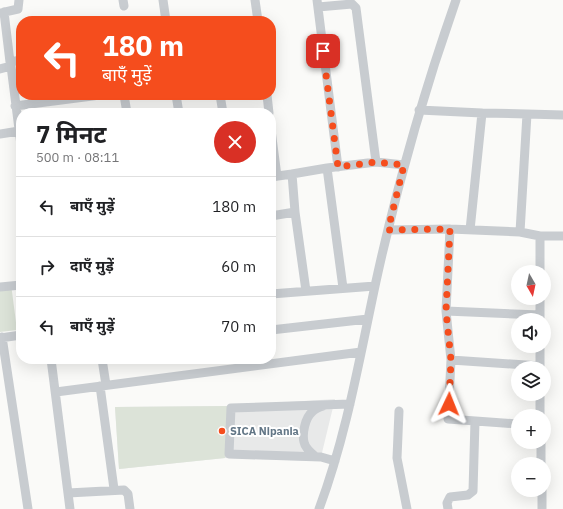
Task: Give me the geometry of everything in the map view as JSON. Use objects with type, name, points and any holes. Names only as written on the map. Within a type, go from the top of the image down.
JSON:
[{"type":"street","points":[[16,112],[2,12],[18,9],[19,0]]},
{"type":"street","points":[[163,0],[165,16]]},
{"type":"street","points":[[255,0],[257,16]]},
{"type":"street","points":[[319,509],[335,461],[350,404],[375,286],[404,165],[419,110],[456,0]]},
{"type":"street","points":[[338,167],[317,4],[352,4],[356,8],[376,162]]},
{"type":"street","points":[[0,69],[16,62]]},
{"type":"street","points":[[15,106],[61,100]]},
{"type":"street","points":[[419,110],[563,115]]},
{"type":"street","points":[[470,230],[482,113]]},
{"type":"street","points":[[520,232],[527,114]]},
{"type":"street","points":[[0,134],[16,132]]},
{"type":"street","points":[[276,176],[376,162],[404,165]]},
{"type":"street","points":[[327,168],[343,288]]},
{"type":"street","points":[[292,174],[295,212],[306,291]]},
{"type":"street","points":[[276,215],[295,212]]},
{"type":"street","points":[[388,230],[450,229],[520,232],[540,236],[563,236]]},
{"type":"street","points":[[450,229],[446,311],[451,360],[448,419],[511,424]]},
{"type":"street","points":[[540,236],[540,265]]},
{"type":"street","points":[[0,287],[16,285]]},
{"type":"street","points":[[276,294],[375,286]]},
{"type":"street","points":[[446,311],[511,315]]},
{"type":"street","points":[[276,329],[368,319]]},
{"type":"street","points":[[16,336],[1,338],[28,509]]},
{"type":"street","points":[[276,363],[361,352]]},
{"type":"street","points":[[451,360],[511,365]]},
{"type":"street","points":[[52,364],[70,509]]},
{"type":"street","points":[[102,364],[103,386],[114,489]]},
{"type":"street","points":[[56,392],[270,364]]},
{"type":"street","points":[[316,457],[304,442],[304,431],[306,421],[312,412],[326,404]]},
{"type":"street","points":[[335,461],[316,457],[229,454],[230,408],[350,404]]},
{"type":"street","points":[[399,411],[397,458],[407,509]]},
{"type":"street","points":[[448,509],[447,503],[450,497],[468,495],[474,491],[475,421]]},
{"type":"street","points":[[68,493],[114,489],[126,491],[130,509]]},
{"type":"street","points":[[542,497],[542,509]]},
{"type":"shaded area","points":[[11,284],[16,330],[0,332],[0,286]]},
{"type":"shaded area","name":"SICA Nipania","points":[[335,399],[320,461],[225,458],[119,469],[115,407],[228,406]]},
{"type":"shaded area","points":[[228,406],[225,458],[119,469],[115,407]]},
{"type":"place","name":"SICA Nipania","points":[[222,431]]},
{"type":"route","points":[[323,51],[338,167],[376,162],[404,165],[388,230],[450,229],[446,311],[451,360],[449,404]]}]
